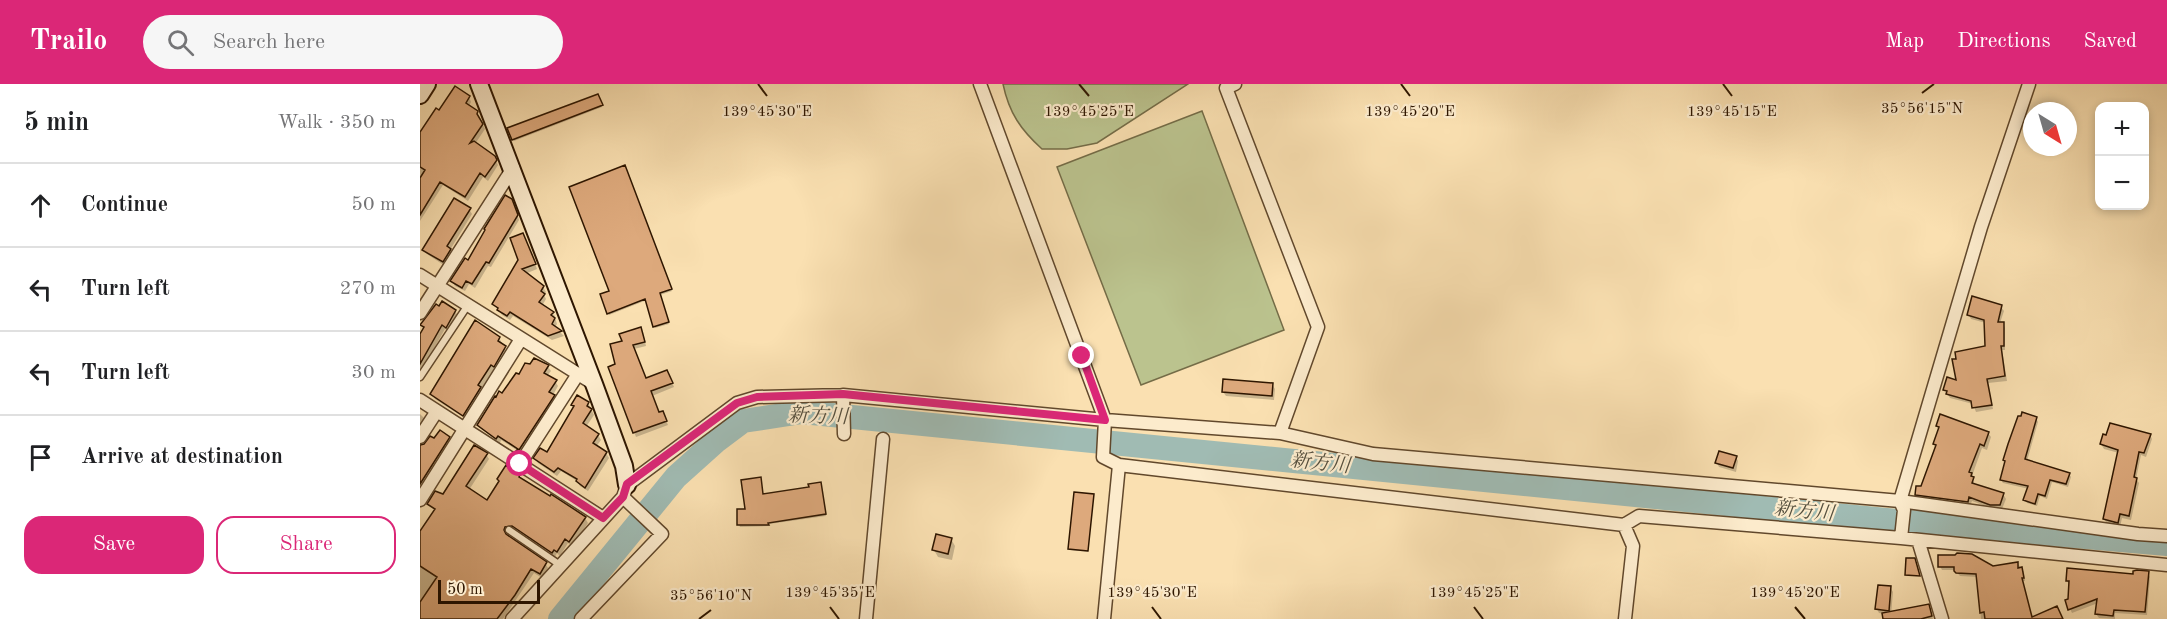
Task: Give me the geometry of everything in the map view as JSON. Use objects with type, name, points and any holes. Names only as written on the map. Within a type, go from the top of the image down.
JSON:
[{"type":"street","points":[[420,95],[427,84]]},
{"type":"street","points":[[479,84],[513,168],[624,466],[625,491],[662,534],[581,619]]},
{"type":"street","points":[[980,84],[1105,426],[1103,457],[1119,465],[1624,525],[1639,516],[1901,535],[1918,540],[2167,565]]},
{"type":"street","points":[[1235,84],[1226,88],[1318,327],[1280,433]]},
{"type":"street","points":[[1901,535],[1902,506],[1980,227],[2029,84]]},
{"type":"street","points":[[420,313],[513,168]]},
{"type":"street","points":[[420,275],[594,384]]},
{"type":"street","points":[[420,500],[521,339]]},
{"type":"street","points":[[520,464],[578,374]]},
{"type":"street","points":[[843,394],[844,434]]},
{"type":"street","points":[[512,619],[625,491],[737,403],[757,397],[843,394],[1105,426],[1280,433],[1384,456],[1902,506],[2167,536]]},
{"type":"street","points":[[420,400],[603,518]]},
{"type":"street","points":[[420,437],[437,411]]},
{"type":"street","points":[[866,619],[884,440]]},
{"type":"street","points":[[1104,619],[1119,465]]},
{"type":"street","points":[[1624,525],[1633,546],[1625,619]]},
{"type":"street","points":[[1918,540],[1942,619]]},
{"type":"lane","points":[[420,377],[468,305]]},
{"type":"lane","points":[[509,530],[560,566]]},
{"type":"green space","points":[[1003,84],[1188,84],[1097,143],[1067,149],[1042,149],[1017,120]]},
{"type":"green space","points":[[1202,111],[1284,330],[1141,385],[1057,167]]},
{"type":"building","points":[[455,86],[470,96],[466,103],[478,111],[477,114],[483,124],[470,143],[474,141],[495,156],[497,160],[485,177],[480,173],[465,197],[440,182],[420,215],[420,178],[425,170],[420,167],[420,132]]},
{"type":"building","points":[[598,94],[603,105],[512,140],[507,128]]},
{"type":"building","points":[[625,165],[672,289],[660,293],[669,322],[653,327],[645,299],[607,314],[600,294],[609,291],[569,187]]},
{"type":"building","points":[[505,195],[512,199],[518,215],[489,263],[486,262],[472,284],[466,281],[462,288],[450,281],[465,258],[468,260]]},
{"type":"building","points":[[454,198],[471,208],[447,246],[451,249],[443,262],[422,250]]},
{"type":"building","points":[[523,233],[536,264],[522,269],[544,286],[541,291],[545,294],[539,302],[554,312],[551,315],[555,318],[552,324],[562,331],[548,336],[510,312],[507,316],[492,304],[518,260],[510,238]]},
{"type":"building","points":[[1972,296],[2002,305],[1998,322],[2004,322],[2004,346],[2001,346],[2005,376],[1987,379],[1992,405],[1972,408],[1971,401],[1946,394],[1947,391],[1943,390],[1947,377],[1956,380],[1952,359],[1956,359],[1955,352],[1985,346],[1984,320],[1967,315]]},
{"type":"building","points":[[442,301],[456,310],[446,328],[442,325],[420,364],[420,334],[424,327],[420,325],[436,304],[439,306]]},
{"type":"building","points":[[475,320],[500,337],[498,341],[506,346],[494,367],[491,365],[478,385],[481,387],[463,416],[430,394]]},
{"type":"building","points":[[641,327],[645,342],[633,345],[646,378],[667,370],[673,383],[651,391],[659,412],[663,411],[667,421],[633,433],[608,367],[615,364],[610,344],[622,341],[619,334]]},
{"type":"building","points":[[534,358],[549,365],[544,373],[557,380],[549,392],[555,395],[517,453],[515,452],[518,449],[498,436],[496,439],[477,425],[499,391],[502,393],[516,373],[519,374],[525,363],[530,364]]},
{"type":"building","points":[[1223,379],[1273,383],[1272,396],[1222,392]]},
{"type":"building","points":[[577,395],[589,402],[587,406],[592,409],[583,423],[599,434],[593,443],[607,452],[585,488],[576,481],[577,479],[558,468],[554,472],[533,458],[540,448],[547,452],[574,406],[571,405]]},
{"type":"building","points":[[2022,412],[2037,417],[2025,459],[2070,473],[2066,484],[2050,480],[2045,496],[2038,494],[2035,504],[2023,500],[2028,486],[2000,480],[2008,444],[2018,416],[2021,416]]},
{"type":"building","points":[[1940,414],[1989,432],[1984,446],[1980,444],[1969,472],[1974,477],[1972,483],[2004,493],[2000,505],[1990,505],[1969,497],[1968,502],[1915,495],[1916,486],[1921,486],[1936,445],[1933,444],[1939,427],[1936,426]]},
{"type":"building","points":[[2110,423],[2151,434],[2144,453],[2139,452],[2134,477],[2137,478],[2129,516],[2120,514],[2118,523],[2103,519],[2118,450],[2100,444]]},
{"type":"building","points":[[440,430],[450,437],[420,484],[420,445],[424,444],[430,436],[434,438]]},
{"type":"building","points":[[474,445],[488,453],[466,486],[487,500],[506,465],[520,475],[519,477],[550,496],[551,494],[586,517],[569,542],[565,539],[557,552],[554,550],[552,553],[512,526],[505,527],[506,534],[547,562],[540,574],[531,569],[497,619],[420,619],[420,602],[437,577],[420,566],[420,531],[435,509],[427,504],[435,491],[443,494]]},
{"type":"building","points":[[1719,451],[1737,456],[1733,468],[1715,463]]},
{"type":"building","points":[[761,477],[763,494],[809,487],[808,484],[821,482],[826,514],[768,523],[769,525],[737,525],[737,509],[745,509],[741,480]]},
{"type":"building","points":[[1074,492],[1094,494],[1088,551],[1068,549]]},
{"type":"building","points":[[936,534],[952,538],[948,554],[932,550]]},
{"type":"building","points":[[1972,554],[1993,566],[2018,562],[2018,568],[2022,567],[2024,578],[2022,578],[2032,617],[2057,606],[2063,619],[1985,619],[1984,612],[1980,613],[1976,574],[1956,573],[1954,567],[1938,567],[1938,555]]},
{"type":"building","points":[[1906,558],[1915,558],[1920,576],[1905,575]]},
{"type":"building","points":[[2067,568],[2133,574],[2133,571],[2137,570],[2149,571],[2145,612],[2114,610],[2113,616],[2095,614],[2097,599],[2068,610],[2065,600],[2068,599]]},
{"type":"building","points":[[1878,585],[1891,586],[1889,611],[1875,609]]},
{"type":"building","points":[[1929,604],[1932,616],[1921,619],[1883,619],[1882,613]]},
{"type":"waterway","name":"新方川","points":[[560,619],[676,477],[715,442],[743,421],[802,412],[1886,520],[2167,544]]},
{"type":"route","points":[[520,464],[603,518],[623,497],[627,484],[737,403],[757,397],[843,394],[1105,420],[1082,356]]}]
